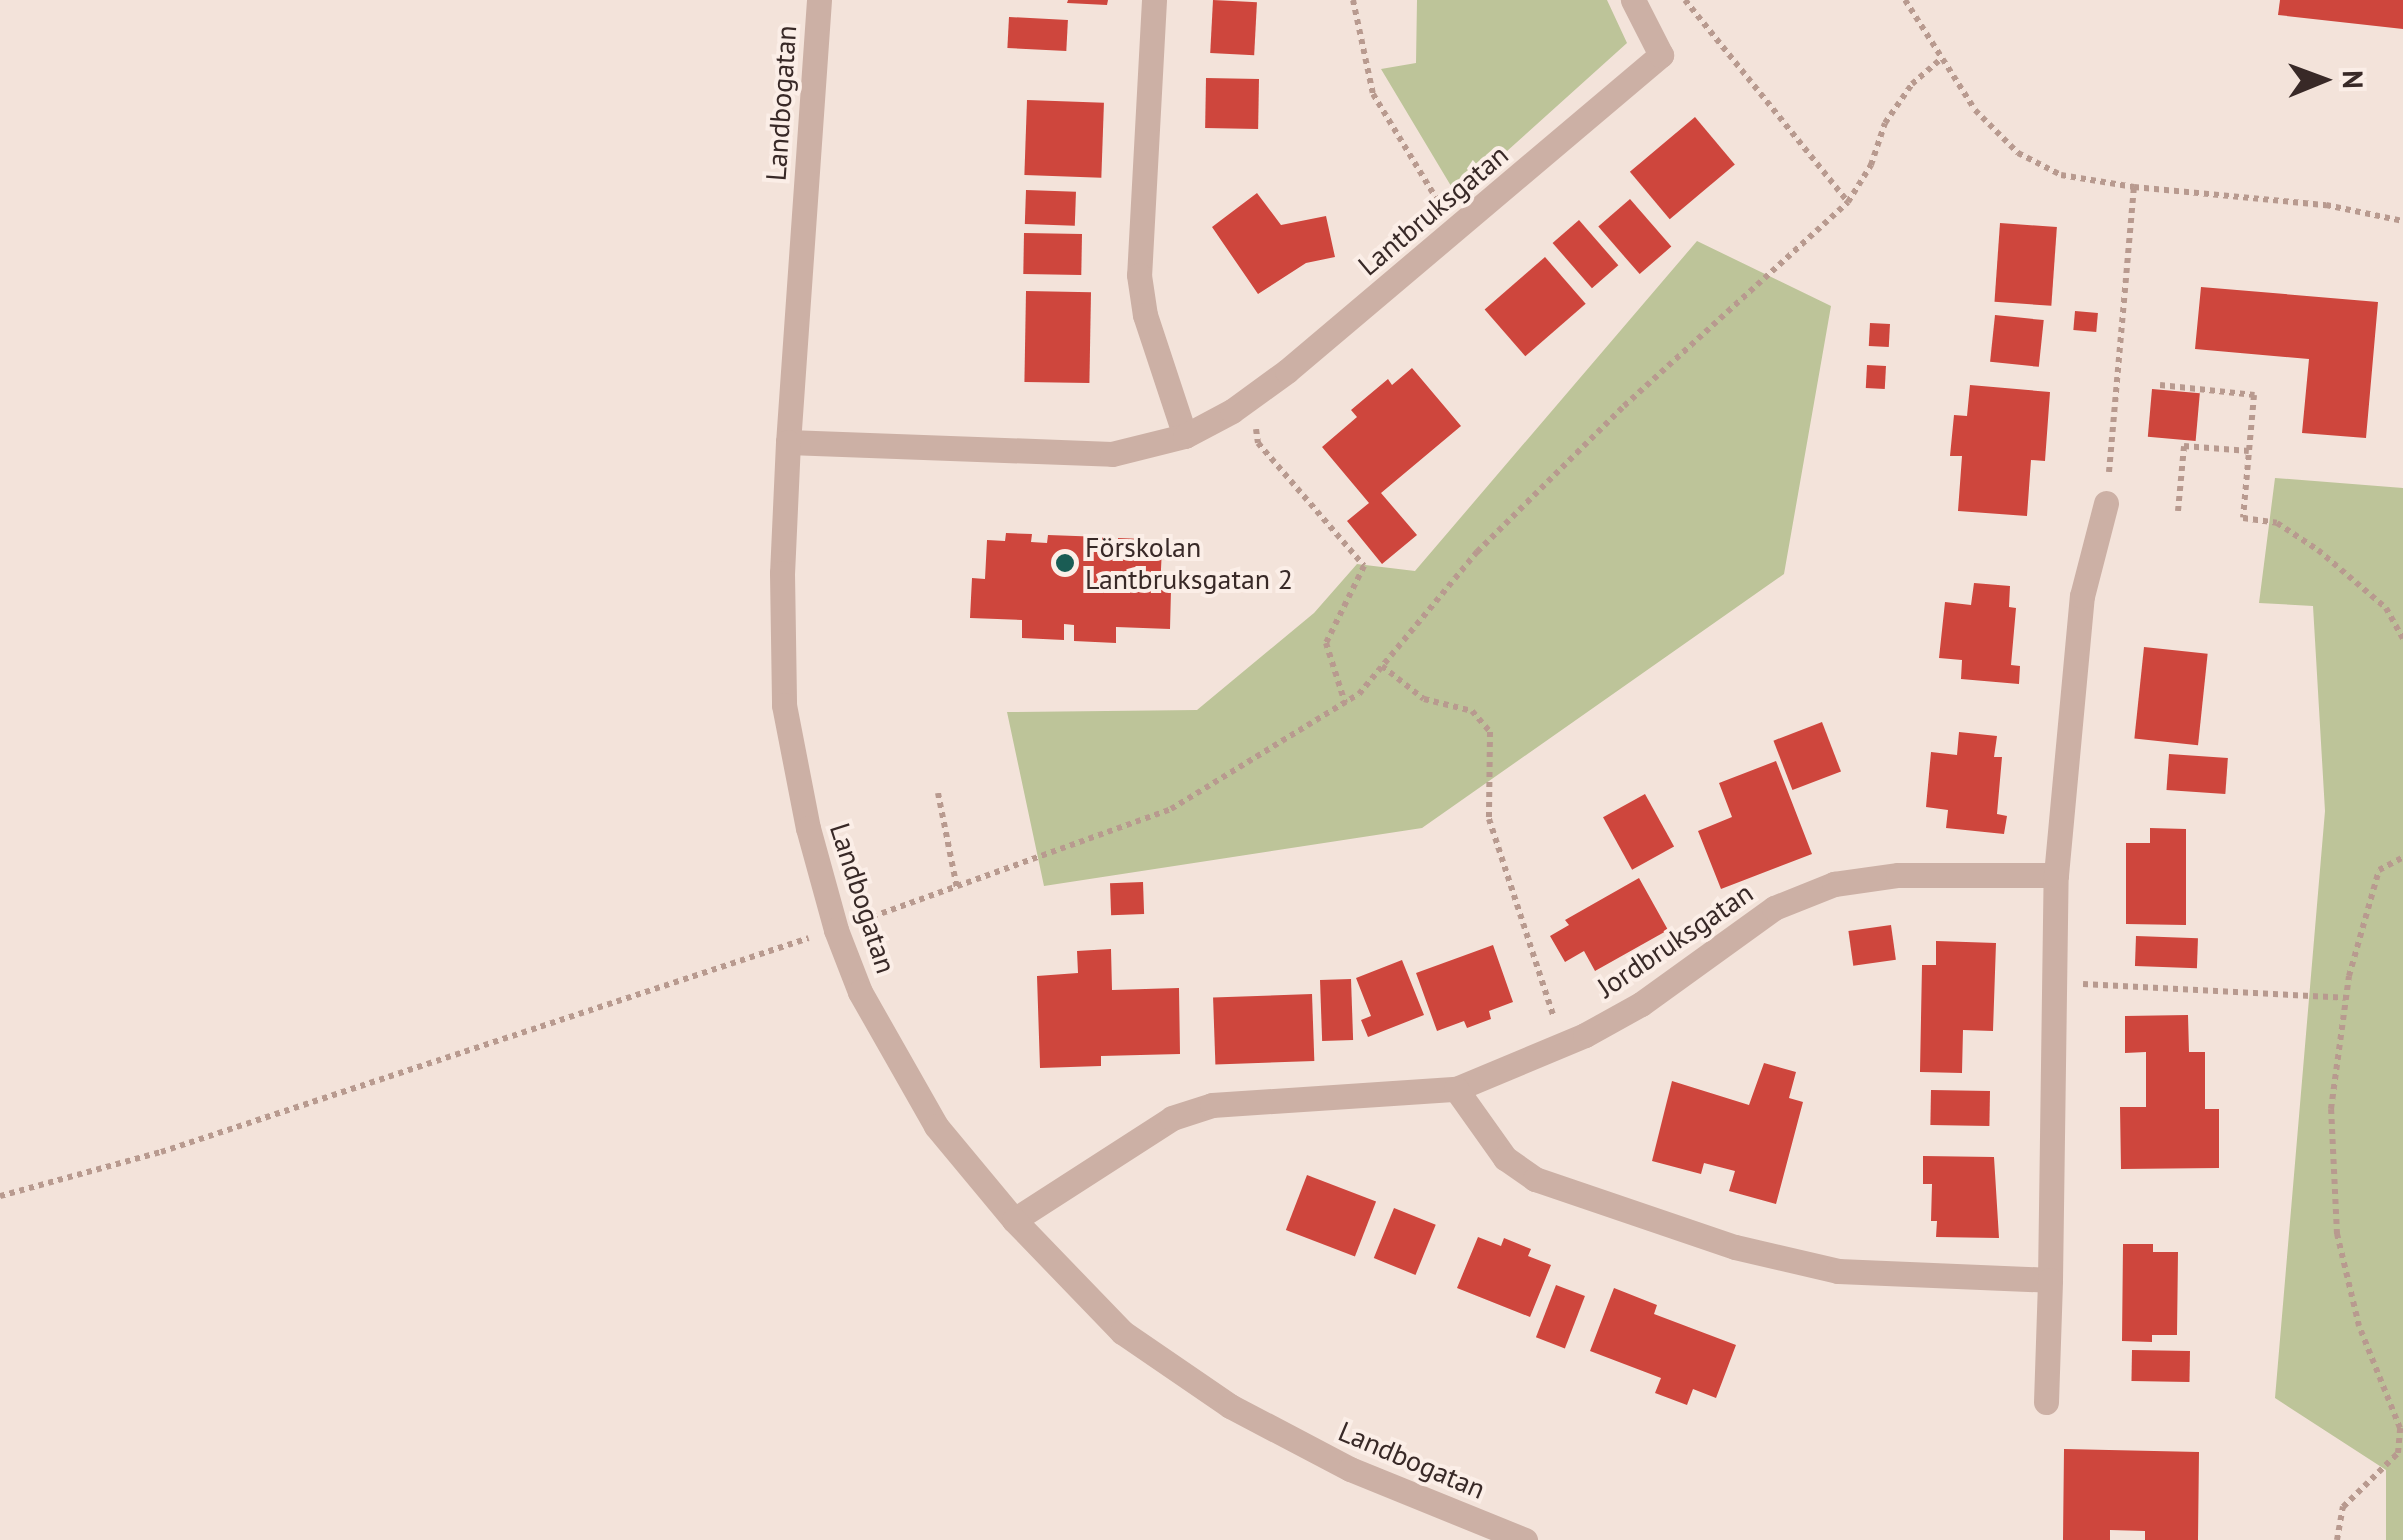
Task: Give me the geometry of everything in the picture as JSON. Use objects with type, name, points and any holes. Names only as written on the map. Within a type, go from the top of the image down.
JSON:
[{"type":"street","name":"Landbogatan","points":[[820,0],[788,442],[782,574],[784,705],[808,828],[836,930],[860,992],[936,1126],[1014,1220],[1122,1332],[1230,1406],[1350,1470],[1525,1540]]},
{"type":"street","points":[[1154,0],[1139,275],[1145,315],[1185,436]]},
{"type":"street","name":"Lantbruksgatan","points":[[788,442],[1112,454],[1185,436],[1250,398],[1456,230],[1661,55],[1632,0]]},
{"type":"street","points":[[2046,1402],[2056,875],[2082,596],[2106,503]]},
{"type":"street","name":"Jordbruksgatan","points":[[1014,1220],[1172,1118],[1212,1105],[1456,1090],[1563,1045],[1641,1004],[1774,908],[1834,884],[1898,875],[2056,875]]},
{"type":"street","points":[[1456,1090],[1505,1158],[1535,1179],[1735,1247],[1838,1271],[2050,1280]]},
{"type":"path","points":[[1353,0],[1373,94],[1456,230]]},
{"type":"path","points":[[1685,0],[1848,202]]},
{"type":"path","points":[[1905,0],[1974,110],[2018,152],[2060,175],[2134,188],[2326,205],[2403,221]]},
{"type":"path","points":[[0,1196],[161,1152],[836,930],[1171,810],[1360,694],[1477,552],[1624,406],[1848,202],[1871,166],[1886,124],[1912,84],[1940,60]]},
{"type":"path","points":[[2106,503],[2134,188]]},
{"type":"path","points":[[2160,384],[2254,395],[2243,518],[2277,524],[2318,550],[2386,608],[2403,640]]},
{"type":"path","points":[[1250,398],[1258,443],[1364,566],[1326,643],[1345,703]]},
{"type":"path","points":[[2178,511],[2184,446],[2249,451]]},
{"type":"path","points":[[1382,666],[1424,698],[1472,710],[1490,732],[1489,819],[1563,1045]]},
{"type":"path","points":[[938,794],[956,888]]},
{"type":"path","points":[[2337,1540],[2343,1508],[2398,1453],[2400,1428],[2360,1326],[2338,1234],[2331,1109],[2346,998],[2379,870],[2403,857]]},
{"type":"path","points":[[2056,982],[2346,998]]},
{"type":"green space","points":[[1417,0],[1607,0],[1627,43],[1457,196],[1381,69],[1416,63]]},
{"type":"green space","points":[[1697,241],[1831,306],[1784,574],[1422,828],[1044,886],[1007,712],[1197,710],[1314,613],[1357,564],[1415,571]]},
{"type":"green space","points":[[2275,478],[2403,488],[2403,1540],[2386,1540],[2386,1470],[2275,1398],[2325,811],[2313,606],[2259,603]]},
{"type":"building","points":[[1108,0],[1107,5],[1067,3]]},
{"type":"building","points":[[1213,0],[1257,2],[1254,55],[1210,53]]},
{"type":"building","points":[[2280,0],[2403,0],[2403,29],[2278,15]]},
{"type":"building","points":[[1009,17],[1068,20],[1066,51],[1007,48]]},
{"type":"building","points":[[1206,78],[1259,79],[1258,129],[1205,128]]},
{"type":"building","points":[[1027,100],[1104,103],[1101,178],[1024,175]]},
{"type":"building","points":[[1695,117],[1735,164],[1670,219],[1630,172]]},
{"type":"building","points":[[1026,190],[1076,192],[1075,226],[1025,224]]},
{"type":"building","points":[[1257,193],[1281,225],[1326,216],[1335,257],[1306,263],[1258,294],[1212,227]]},
{"type":"building","points":[[1630,199],[1671,247],[1640,274],[1598,227]]},
{"type":"building","points":[[1579,220],[1618,265],[1592,288],[1553,243]]},
{"type":"building","points":[[2000,223],[2057,227],[2051,306],[1994,302]]},
{"type":"building","points":[[1024,233],[1082,234],[1081,275],[1023,274]]},
{"type":"building","points":[[1545,257],[1586,304],[1525,356],[1485,309]]},
{"type":"building","points":[[2201,287],[2378,302],[2366,438],[2302,433],[2309,359],[2195,349]]},
{"type":"building","points":[[1026,291],[1091,292],[1089,383],[1024,382]]},
{"type":"building","points":[[2075,311],[2098,313],[2096,332],[2073,330]]},
{"type":"building","points":[[1995,315],[2044,320],[2039,367],[1990,362]]},
{"type":"building","points":[[1870,323],[1890,324],[1889,347],[1869,346]]},
{"type":"building","points":[[1867,365],[1886,366],[1885,389],[1866,388]]},
{"type":"building","points":[[1412,368],[1461,426],[1381,493],[1417,535],[1382,564],[1347,521],[1369,503],[1322,447],[1357,417],[1351,410],[1388,379],[1392,385]]},
{"type":"building","points":[[1970,385],[2050,392],[2045,461],[2031,460],[2027,516],[1958,511],[1962,456],[1950,456],[1954,415],[1967,416]]},
{"type":"building","points":[[2152,389],[2200,393],[2196,441],[2148,437]]},
{"type":"building","points":[[1006,533],[1032,534],[1031,542],[1047,543],[1048,535],[1103,537],[1102,546],[1118,546],[1118,538],[1144,539],[1143,547],[1162,548],[1160,590],[1171,590],[1170,629],[1116,627],[1116,643],[1074,641],[1074,625],[1064,624],[1064,640],[1022,638],[1022,620],[970,618],[972,578],[985,579],[987,540],[1005,541]]},
{"type":"building","points":[[1974,583],[2010,586],[2009,607],[2016,608],[2011,665],[2020,666],[2019,684],[1961,679],[1962,660],[1939,658],[1945,602],[1971,605]]},
{"type":"building","points":[[2144,647],[2208,654],[2198,745],[2134,738]]},
{"type":"building","points":[[1822,722],[1841,771],[1792,790],[1773,741]]},
{"type":"building","points":[[1959,732],[1997,736],[1994,757],[2002,757],[1997,814],[2007,816],[2004,834],[1946,828],[1948,810],[1926,807],[1931,752],[1957,755]]},
{"type":"building","points":[[2169,754],[2228,758],[2225,794],[2166,790]]},
{"type":"building","points":[[1776,761],[1812,854],[1721,889],[1698,831],[1732,817],[1719,783]]},
{"type":"building","points":[[1645,794],[1674,846],[1632,870],[1603,817]]},
{"type":"building","points":[[2150,828],[2186,829],[2186,925],[2126,924],[2126,843],[2150,843]]},
{"type":"building","points":[[1639,878],[1668,930],[1595,971],[1584,951],[1565,962],[1550,936],[1569,925],[1565,920]]},
{"type":"building","points":[[1143,882],[1144,914],[1111,915],[1110,883]]},
{"type":"building","points":[[1891,925],[1896,960],[1853,966],[1848,931]]},
{"type":"building","points":[[2136,936],[2198,938],[2197,968],[2135,966]]},
{"type":"building","points":[[1936,941],[1996,943],[1993,1031],[1963,1030],[1962,1073],[1920,1072],[1922,965],[1936,965]]},
{"type":"building","points":[[1493,945],[1513,1002],[1489,1011],[1491,1019],[1467,1028],[1464,1021],[1437,1031],[1416,973]]},
{"type":"building","points":[[1111,949],[1112,990],[1179,988],[1180,1054],[1101,1056],[1101,1066],[1040,1068],[1037,976],[1078,973],[1077,951]]},
{"type":"building","points":[[1402,960],[1424,1015],[1368,1037],[1361,1020],[1371,1016],[1356,978]]},
{"type":"building","points":[[1351,979],[1353,1040],[1322,1041],[1320,980]]},
{"type":"building","points":[[1312,994],[1314,1061],[1215,1064],[1213,997]]},
{"type":"building","points":[[2188,1015],[2189,1052],[2205,1052],[2205,1109],[2219,1109],[2219,1168],[2121,1169],[2120,1107],[2146,1107],[2146,1052],[2125,1053],[2125,1016]]},
{"type":"building","points":[[1764,1063],[1796,1072],[1789,1098],[1803,1102],[1776,1204],[1729,1191],[1735,1171],[1704,1163],[1701,1174],[1652,1161],[1672,1081],[1749,1105]]},
{"type":"building","points":[[1931,1090],[1990,1091],[1989,1126],[1930,1125]]},
{"type":"building","points":[[1923,1156],[1994,1157],[1999,1238],[1936,1237],[1937,1221],[1931,1221],[1932,1184],[1923,1184]]},
{"type":"building","points":[[1307,1175],[1376,1202],[1355,1257],[1286,1230]]},
{"type":"building","points":[[1394,1208],[1436,1225],[1415,1275],[1374,1258]]},
{"type":"building","points":[[1478,1237],[1501,1246],[1504,1238],[1531,1249],[1528,1256],[1551,1265],[1530,1317],[1457,1288]]},
{"type":"building","points":[[2123,1244],[2153,1244],[2153,1252],[2178,1252],[2177,1335],[2152,1335],[2152,1342],[2122,1341]]},
{"type":"building","points":[[1556,1285],[1585,1296],[1565,1348],[1536,1337]]},
{"type":"building","points":[[1614,1288],[1657,1305],[1654,1314],[1736,1345],[1716,1398],[1693,1389],[1687,1405],[1655,1393],[1661,1378],[1590,1351]]},
{"type":"building","points":[[2132,1350],[2190,1351],[2189,1382],[2131,1381]]},
{"type":"building","points":[[2064,1449],[2199,1452],[2198,1540],[2145,1540],[2145,1531],[2110,1530],[2110,1540],[2063,1540]]},
{"type":"place","name":"Förskolan Lantbruksgatan 2","points":[[1065,563]]}]
